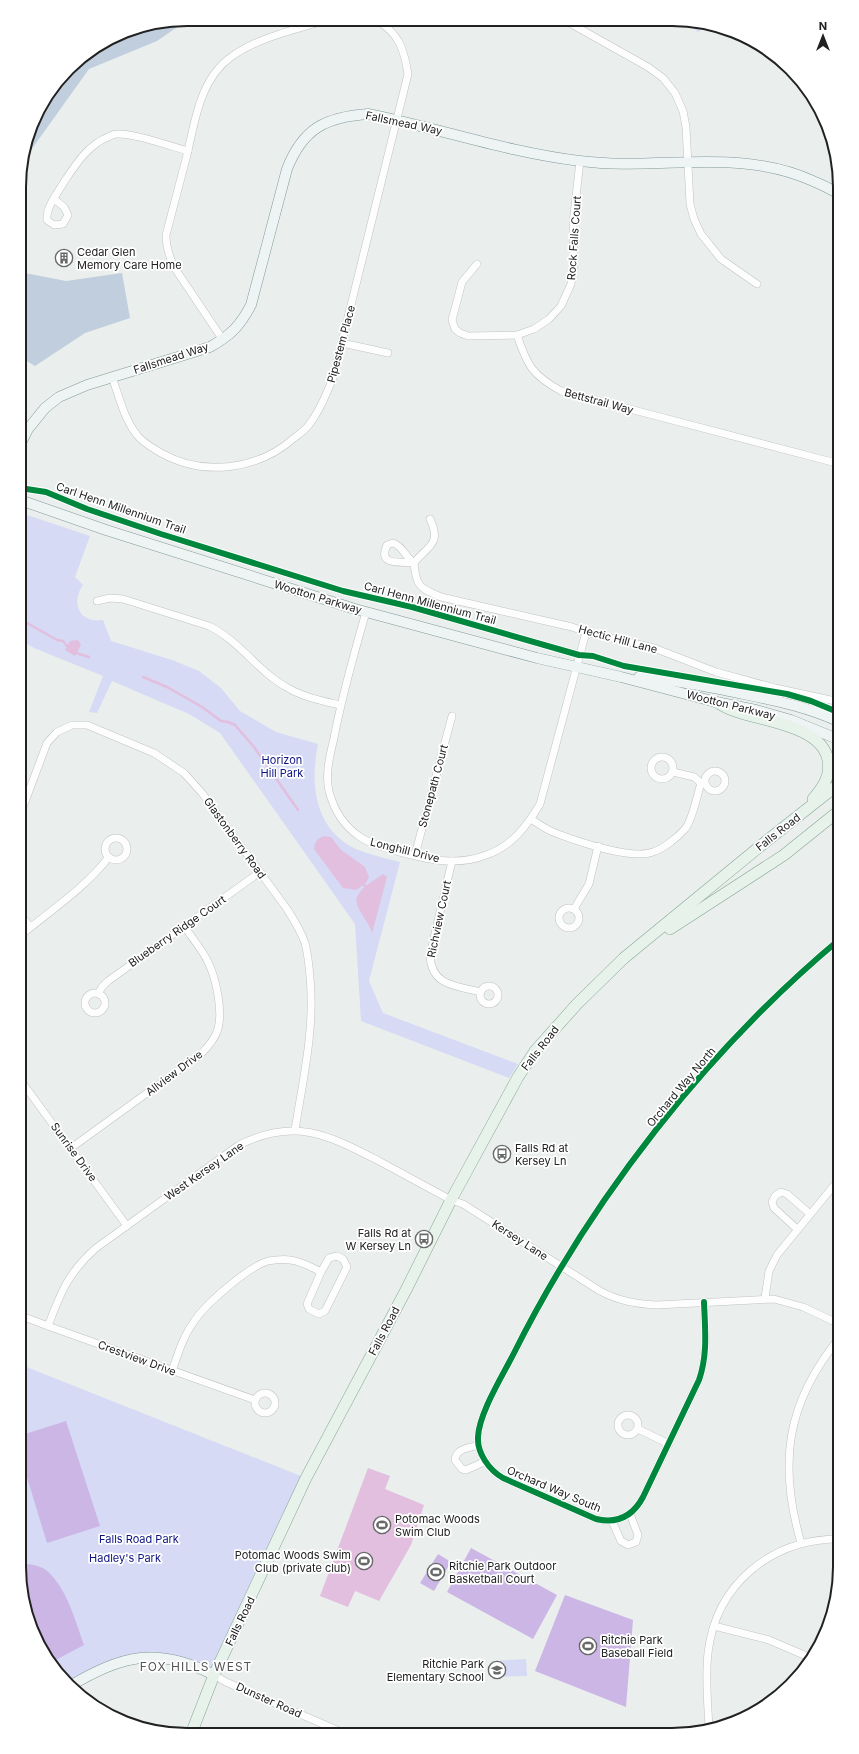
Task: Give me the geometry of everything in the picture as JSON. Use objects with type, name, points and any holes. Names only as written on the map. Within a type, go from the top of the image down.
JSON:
[{"type":"main road","points":[[716,702],[734,711],[799,731],[813,737],[824,748],[828,763],[826,781],[822,789],[794,819]]},
{"type":"main road","name":"Falls Road","points":[[193,1728],[214,1674],[306,1478],[403,1296],[452,1200],[518,1077],[535,1051],[577,1004],[624,958],[833,788]]},
{"type":"main road","name":"Falls Road","points":[[624,958],[784,855],[833,816]]},
{"type":"street","points":[[223,340],[174,267],[168,254],[166,244],[166,235],[188,151],[197,109],[206,87],[217,71],[230,57],[253,43],[308,26]]},
{"type":"street","name":"Pipestem Place","points":[[112,377],[130,424],[138,436],[153,448],[170,458],[188,464],[211,468],[233,467],[265,457],[285,446],[307,427],[326,397],[333,378],[398,120],[408,74],[405,54],[397,38],[386,26]]},
{"type":"street","points":[[575,26],[663,78],[675,93],[683,111],[686,127],[690,204],[694,219],[701,234],[720,259],[757,284]]},
{"type":"street","name":"Fallsmead Way","points":[[26,424],[59,397],[87,385],[210,347],[223,340],[242,322],[251,305],[292,155],[301,142],[310,133],[332,120],[345,116],[368,114],[531,153],[580,161],[622,164],[732,161],[763,165],[800,175],[833,192]]},
{"type":"street","points":[[54,199],[83,155],[99,141],[117,134],[152,141],[188,151]]},
{"type":"street","name":"Rock Falls Court","points":[[517,335],[534,329],[549,319],[561,306],[571,284],[574,266],[573,223],[580,161]]},
{"type":"street","points":[[477,264],[462,282],[452,320],[455,329],[468,336],[517,335]]},
{"type":"street","name":"Bettstrail Way","points":[[517,335],[524,357],[530,367],[544,382],[561,391],[833,462]]},
{"type":"street","points":[[342,343],[388,353]]},
{"type":"street","name":"Wootton Parkway","points":[[26,502],[121,535],[366,612],[537,658],[621,677],[716,702],[756,710],[791,720],[833,737]]},
{"type":"street","name":"Hectic Hill Lane","points":[[430,519],[435,536],[433,544],[414,563],[415,576],[422,589],[441,597],[565,625],[586,632],[654,648],[716,672],[775,688],[833,700]]},
{"type":"street","points":[[97,601],[110,598],[123,599],[209,626],[233,642],[275,680],[289,689],[307,696],[340,705]]},
{"type":"street","name":"Longhill Drive","points":[[366,612],[340,705],[327,771],[328,790],[334,808],[346,825],[361,838],[375,845],[415,855],[452,861],[487,855],[507,844],[516,837],[531,819],[540,804],[586,632]]},
{"type":"street","name":"Wootton Parkway","points":[[621,677],[666,678],[783,702],[820,713],[833,719]]},
{"type":"street","name":"Stonepath Court","points":[[415,855],[452,716]]},
{"type":"street","name":"Glastonberry Road","points":[[26,800],[48,743],[57,732],[72,724],[87,724],[154,753],[184,773],[202,793],[298,926],[305,943],[309,961],[312,1003],[311,1029],[295,1130]]},
{"type":"street","points":[[531,819],[544,828],[558,834],[598,846],[637,855],[653,852],[661,848],[688,824],[703,782],[694,777],[673,772]]},
{"type":"street","points":[[574,909],[589,884],[598,846]]},
{"type":"street","points":[[26,931],[81,888],[109,857]]},
{"type":"street","name":"Richview Court","points":[[452,861],[430,955],[430,963],[438,978],[447,984],[481,992]]},
{"type":"street","name":"Blueberry Ridge Court","points":[[98,994],[108,981],[260,872]]},
{"type":"street","points":[[26,922],[30,927]]},
{"type":"street","name":"Allview Drive","points":[[71,1148],[201,1054],[209,1047],[214,1038],[218,1028],[219,1016],[216,984],[213,972],[202,951],[184,926]]},
{"type":"street","name":"Orchard Way North","points":[[561,1267],[633,1161],[681,1100],[732,1042],[774,999],[833,945]]},
{"type":"street","name":"Sunrise Drive","points":[[26,1086],[127,1226]]},
{"type":"street","name":"West Kersey Lane","points":[[48,1326],[63,1288],[81,1261],[239,1145],[265,1134],[295,1130],[321,1134],[344,1143],[452,1200]]},
{"type":"street","points":[[766,1298],[767,1279],[772,1264],[782,1247],[833,1186]]},
{"type":"street","points":[[797,1229],[774,1208],[772,1202],[775,1196],[781,1192],[787,1194],[810,1214]]},
{"type":"street","name":"Kersey Lane","points":[[452,1200],[463,1204],[600,1292],[613,1298],[627,1302],[657,1305],[766,1298],[803,1307],[833,1321]]},
{"type":"street","points":[[333,1256],[340,1257],[346,1262],[347,1267],[325,1311],[315,1313],[309,1309],[307,1300],[321,1272],[329,1258],[333,1256]]},
{"type":"street","points":[[172,1370],[188,1331],[200,1312],[220,1293],[257,1267],[269,1261],[288,1260],[300,1262],[321,1272]]},
{"type":"street","name":"Orchard Way South","points":[[561,1267],[529,1323],[488,1405],[480,1427],[479,1445],[490,1469],[503,1478],[596,1519],[612,1521],[630,1514],[638,1535],[636,1542],[628,1545],[621,1541],[612,1521]]},
{"type":"street","points":[[630,1514],[635,1510],[643,1497],[694,1393],[704,1366],[706,1338],[704,1302]]},
{"type":"street","name":"Crestview Drive","points":[[26,1318],[255,1400]]},
{"type":"street","points":[[802,1543],[793,1510],[789,1483],[790,1445],[798,1410],[811,1378],[833,1346]]},
{"type":"street","points":[[638,1429],[669,1444]]},
{"type":"street","points":[[479,1445],[459,1451],[455,1460],[462,1469],[466,1470],[486,1461]]},
{"type":"street","points":[[708,1724],[708,1654],[714,1626],[724,1602],[750,1571],[774,1554],[814,1540],[833,1539]]},
{"type":"street","points":[[714,1626],[769,1640],[806,1656]]},
{"type":"street","points":[[75,1683],[106,1666],[140,1658],[172,1658],[199,1667],[214,1674]]},
{"type":"street","name":"Dunster Road","points":[[214,1674],[226,1682],[332,1728]]},
{"type":"shaded area","points":[[179,26],[157,41],[89,69],[30,152],[38,126],[53,98],[73,73],[89,59],[126,38],[146,31]]},
{"type":"shaded area","points":[[26,273],[66,281],[122,273],[130,318],[85,333],[35,366],[26,361]]},
{"type":"shaded area","points":[[78,640],[81,645],[75,656],[65,650],[70,641]]},
{"type":"shaded area","points":[[323,836],[331,837],[341,850],[365,867],[369,877],[366,883],[356,890],[343,888],[314,849],[316,841]]},
{"type":"shaded area","points":[[383,874],[387,877],[372,933],[369,925],[358,908],[357,899],[361,890]]},
{"type":"shaded area","points":[[66,1421],[100,1526],[47,1543],[26,1474],[26,1434]]},
{"type":"shaded area","name":"Potomac Woods Swim Club","points":[[368,1468],[390,1476],[385,1489],[424,1505],[411,1545],[379,1601],[355,1591],[348,1607],[320,1596]]},
{"type":"shaded area","points":[[471,1548],[557,1595],[533,1639],[447,1592]]},
{"type":"shaded area","name":"Ritchie Park Outdoor Basketball Court","points":[[438,1554],[451,1562],[434,1591],[420,1583]]},
{"type":"shaded area","points":[[26,1564],[46,1570],[60,1586],[70,1605],[84,1645],[56,1660],[38,1628],[31,1608],[27,1588]]},
{"type":"shaded area","name":"Ritchie Park Baseball Field","points":[[565,1595],[633,1620],[626,1707],[535,1671]]},
{"type":"green space","points":[[692,27],[700,28],[699,33]]},
{"type":"green space","name":"Horizon Hill Park","points":[[26,515],[90,536],[75,577],[83,585],[77,599],[78,605],[80,611],[88,619],[103,620],[111,641],[172,660],[199,671],[221,688],[240,711],[276,732],[318,744],[315,790],[323,818],[331,830],[342,840],[356,849],[372,855],[400,862],[369,981],[383,1013],[518,1064],[509,1078],[361,1021],[355,924],[220,733],[189,714],[112,681],[97,713],[89,712],[103,676],[26,643]]},
{"type":"green space","name":"Falls Road Park","points":[[26,1367],[306,1478],[214,1675],[199,1667],[140,1658],[76,1684],[59,1665],[38,1628],[31,1608],[26,1577]]},
{"type":"green space","points":[[526,1659],[527,1676],[492,1677],[491,1661]]},
{"type":"waterway","points":[[26,622],[57,640],[63,641],[67,646]]},
{"type":"waterway","points":[[76,653],[89,657]]},
{"type":"waterway","points":[[143,677],[167,687],[202,707],[221,721],[235,725],[254,747],[298,810]]},
{"type":"cycle path","name":"Carl Henn Millennium Trail","points":[[26,489],[46,492],[87,509],[161,534],[343,591],[412,607],[579,655],[593,656],[624,666],[787,694],[811,701],[833,710]]},
{"type":"cycle path","points":[[704,1302],[705,1351],[699,1380],[643,1497],[630,1514],[618,1519],[596,1519],[503,1478],[489,1466],[482,1455],[478,1443],[479,1427],[482,1417],[498,1383],[545,1296],[579,1239],[616,1184],[656,1130],[699,1078],[744,1029],[791,982],[833,945]]},
{"type":"place","name":"Cedar Glen Memory Care Home","points":[[64,258]]},
{"type":"place","name":"Falls Rd at Kersey Ln","points":[[502,1154]]},
{"type":"place","name":"Falls Rd at W Kersey Ln","points":[[424,1239]]},
{"type":"place","name":"Potomac Woods Swim Club","points":[[382,1525]]},
{"type":"place","name":"Potomac Woods Swim Club (private club)","points":[[364,1561]]},
{"type":"place","name":"Ritchie Park Outdoor Basketball Court","points":[[436,1572]]},
{"type":"place","name":"Ritchie Park Baseball Field","points":[[588,1646]]},
{"type":"place","name":"Ritchie Park Elementary School","points":[[497,1670]]},
{"type":"district","name":"FOX HILLS WEST","points":[[196,1666]]},
{"type":"park label","name":"Hadley's Park","points":[[125,1558]]}]
